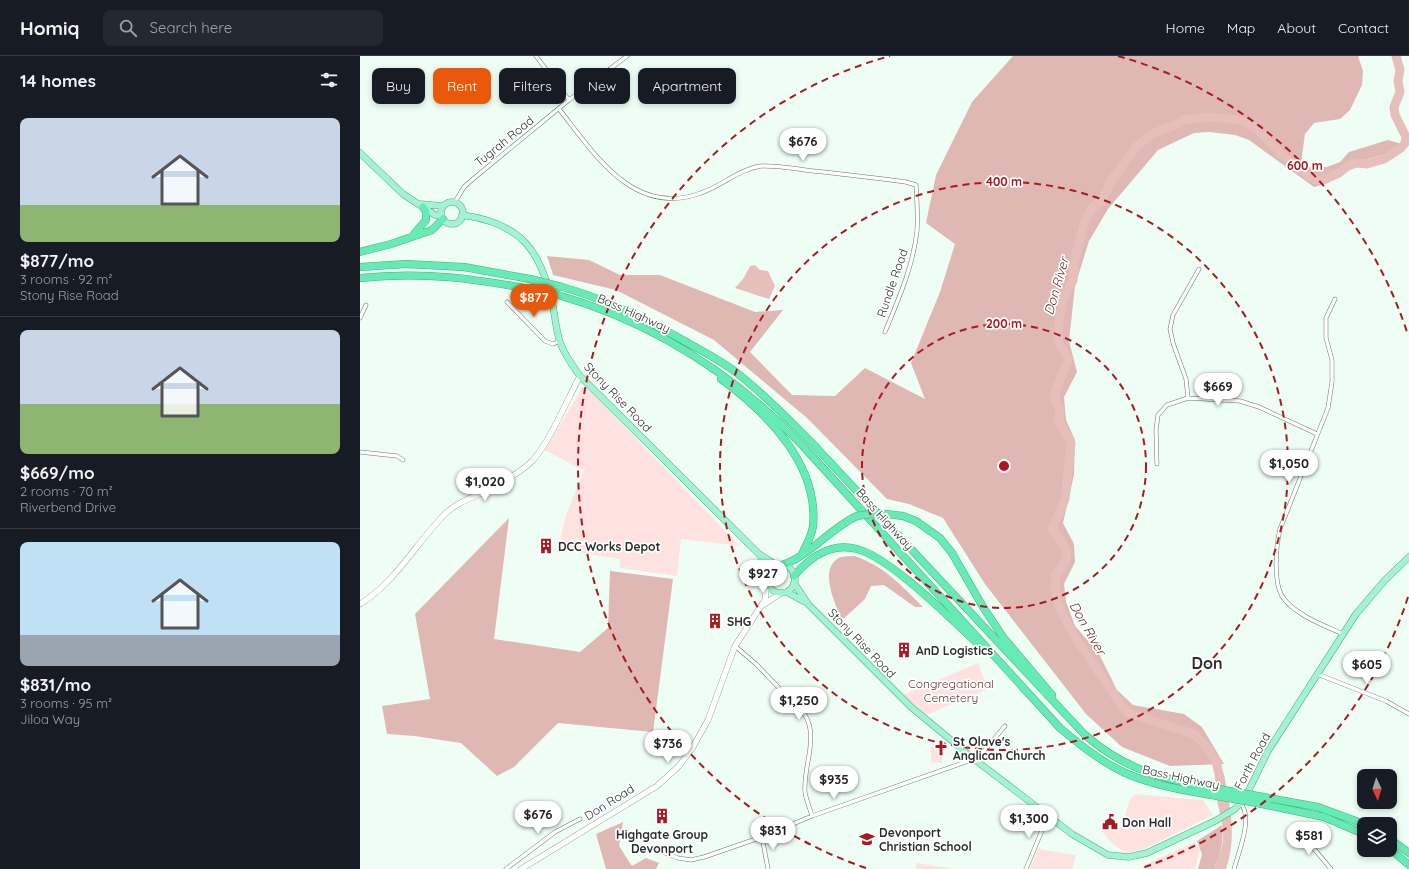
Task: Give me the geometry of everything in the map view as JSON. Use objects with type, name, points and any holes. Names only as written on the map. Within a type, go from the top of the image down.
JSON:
[{"type":"highway","points":[[413,236],[426,220],[426,212],[420,205]]},
{"type":"highway","points":[[360,252],[391,244],[435,228],[442,217]]},
{"type":"highway","name":"Bass Highway","points":[[360,267],[406,264],[464,267],[530,279],[562,287],[584,293],[644,319],[711,356],[742,378],[769,401],[811,442],[1078,728],[1096,745],[1130,766],[1162,778],[1201,789]]},
{"type":"highway","name":"Bass Highway","points":[[360,278],[408,275],[462,277],[540,291],[558,295],[608,311],[652,331],[693,354],[738,386],[786,428],[1060,728],[1083,748],[1115,770],[1143,781],[1318,807],[1357,821]]},
{"type":"highway","points":[[693,354],[705,367],[738,392],[761,413],[781,435],[796,456],[808,485],[813,515],[811,536],[802,554]]},
{"type":"highway","points":[[780,566],[793,561],[844,522],[857,516],[878,513],[903,516],[916,521],[940,538],[952,553],[975,595],[1000,632],[1038,676],[1078,728]]},
{"type":"highway","points":[[794,580],[813,557],[828,550],[849,548],[872,554],[945,613],[1027,692]]},
{"type":"highway","name":"Bass Highway","points":[[1258,799],[1324,817],[1357,831]]},
{"type":"highway","points":[[1397,844],[1409,853]]},
{"type":"highway","points":[[1397,855],[1409,865]]},
{"type":"main road","points":[[360,153],[398,190],[420,205],[442,217],[447,222],[453,224],[458,221],[462,215],[461,208],[455,202],[448,203],[443,206],[420,205]]},
{"type":"main road","points":[[442,217],[443,206]]},
{"type":"main road","name":"Stony Rise Road","points":[[462,215],[493,222],[506,228],[530,247],[539,260],[545,274],[560,342],[569,361],[580,376],[759,554],[780,566]]},
{"type":"main road","points":[[360,604],[387,584],[447,513],[460,504],[518,473],[533,460],[547,438],[580,376]]},
{"type":"main road","name":"Stony Rise Road","points":[[759,554],[768,574]]},
{"type":"main road","name":"Forth Road","points":[[974,759],[1048,816],[1097,849],[1123,858],[1147,853],[1215,821],[1235,809],[1245,798],[1268,751],[1343,634],[1371,596],[1409,557]]},
{"type":"main road","points":[[780,566],[791,570],[794,580],[784,592],[772,590],[767,583],[768,574],[771,569],[780,566]]},
{"type":"main road","name":"Stony Rise Road","points":[[794,580],[808,604]]},
{"type":"main road","name":"Don Road","points":[[521,869],[657,786],[678,766],[693,747],[708,720],[734,646],[765,600],[767,583]]},
{"type":"main road","name":"Stony Rise Road","points":[[784,592],[796,595],[808,604],[901,699],[974,759]]},
{"type":"main road","name":"Don Road","points":[[758,610],[784,592]]},
{"type":"street","points":[[536,56],[569,100]]},
{"type":"street","name":"Tugrah Road","points":[[455,202],[464,186],[569,100],[627,56]]},
{"type":"street","name":"Rundle Road","points":[[559,109],[609,171],[628,186],[649,195],[674,198],[700,194],[745,170],[772,166],[906,182],[916,185],[917,230],[914,250],[902,289],[885,332]]},
{"type":"street","points":[[1188,398],[1186,379],[1173,343],[1170,329],[1173,315],[1198,269]]},
{"type":"street","points":[[1334,299],[1326,318],[1326,338],[1332,360],[1332,382],[1328,408],[1280,529],[1277,544],[1278,580],[1282,596],[1295,609],[1310,619],[1343,634]]},
{"type":"street","points":[[508,302],[545,341],[553,344],[560,342]]},
{"type":"street","points":[[360,318],[366,305]]},
{"type":"street","points":[[1157,464],[1156,430],[1158,415],[1167,405],[1188,398],[1240,401],[1259,407],[1317,434]]},
{"type":"street","points":[[360,452],[398,456],[403,460]]},
{"type":"street","points":[[734,646],[756,664],[805,715],[810,724],[811,735],[806,792],[812,816]]},
{"type":"street","points":[[1317,674],[1386,701],[1409,714]]},
{"type":"street","points":[[654,849],[678,858],[691,860],[762,837],[812,816],[974,759],[983,752],[1005,726]]},
{"type":"street","points":[[1234,869],[1246,821],[1245,812],[1240,803]]},
{"type":"street","points":[[1026,869],[1048,816]]},
{"type":"street","points":[[506,869],[555,832],[580,819]]},
{"type":"street","points":[[1300,832],[1329,868]]},
{"type":"street","points":[[762,837],[768,869]]},
{"type":"green space","points":[[586,387],[740,546],[681,539],[677,576],[620,568],[620,559],[558,549],[566,515],[584,471],[545,450],[582,388]]},
{"type":"green space","name":"Congregational Cemetery","points":[[978,663],[988,689],[926,715],[903,695]]},
{"type":"green space","points":[[931,747],[942,749],[942,763],[931,762]]},
{"type":"green space","points":[[1135,794],[1203,800],[1213,815],[1142,850],[1126,853],[1111,842],[1100,828],[1120,830],[1130,800]]},
{"type":"green space","points":[[1195,842],[1200,850],[1195,869],[1144,869],[1142,866]]},
{"type":"green space","points":[[1038,849],[1076,855],[1072,869],[1030,869]]},
{"type":"green space","points":[[916,863],[954,869],[916,869]]},
{"type":"shaded area","points":[[1013,56],[1358,56],[1363,71],[1362,85],[1350,110],[1340,119],[1314,123],[1305,134],[1301,163],[1314,168],[1327,167],[1340,162],[1349,152],[1388,140],[1402,144],[1389,153],[1361,161],[1328,183],[1314,187],[1249,140],[1235,135],[1209,132],[1194,133],[1158,150],[1108,209],[1089,241],[1075,286],[1069,341],[1077,372],[1064,397],[1066,420],[1075,440],[1074,475],[1063,523],[1074,544],[1075,562],[1064,584],[1066,602],[1075,626],[1098,652],[1117,690],[1133,705],[1184,714],[1202,727],[1224,764],[1170,766],[1122,747],[1086,714],[985,584],[943,518],[909,504],[887,499],[807,418],[714,340],[616,290],[553,275],[547,256],[589,260],[620,275],[660,275],[755,312],[783,310],[750,352],[792,395],[835,396],[865,368],[925,399],[911,363],[940,292],[955,244],[926,223],[936,175],[972,102]]},
{"type":"shaded area","points":[[755,265],[760,270],[768,271],[775,286],[769,299],[735,288],[743,279],[750,266]]},
{"type":"shaded area","points":[[509,518],[494,639],[580,652],[608,628],[610,571],[673,579],[653,732],[558,723],[514,767],[497,776],[461,743],[415,736],[387,734],[382,706],[430,699],[415,614]]},
{"type":"shaded area","points":[[855,556],[866,560],[892,577],[923,607],[915,607],[884,585],[871,586],[865,599],[842,620],[830,589],[829,572],[837,559]]},
{"type":"shaded area","points":[[1218,767],[1224,774],[1232,834],[1226,869],[1214,869],[1221,850],[1223,839],[1222,821],[1215,784],[1215,775]]},
{"type":"shaded area","points":[[623,822],[619,846],[632,866],[646,858],[659,863],[656,869],[606,869],[596,834]]},
{"type":"shaded area","points":[[1222,825],[1221,848],[1214,869],[1198,869],[1202,854],[1197,841]]},
{"type":"waterway","name":"Don River","points":[[1220,779],[1216,761],[1205,745],[1194,734],[1128,713],[1124,709],[1073,634],[1059,607],[1055,589],[1056,574],[1065,562],[1067,553],[1065,547],[1052,529],[1065,499],[1071,443],[1058,420],[1060,413],[1055,398],[1057,386],[1068,358],[1058,341],[1059,321],[1063,300],[1073,280],[1074,263],[1084,224],[1091,209],[1102,200],[1111,181],[1137,146],[1154,133],[1178,124],[1183,120],[1210,117],[1240,120],[1255,127],[1284,157],[1310,177],[1317,180],[1325,179],[1356,163],[1367,164],[1384,159],[1401,148],[1405,143],[1406,137],[1395,115],[1394,107],[1400,92],[1398,81],[1400,70],[1396,56]]},
{"type":"place","name":"DCC Works Depot","points":[[546,546]]},
{"type":"place","name":"SHG","points":[[715,621]]},
{"type":"place","name":"AnD Logistics","points":[[904,650]]},
{"type":"place","name":"St Olave's Anglican Church","points":[[941,748]]},
{"type":"place","name":"Highgate Group Devonport","points":[[662,816]]},
{"type":"place","name":"Don Hall","points":[[1110,822]]},
{"type":"place","name":"Devonport Christian School","points":[[867,839]]},
{"type":"district","name":"Don","points":[[1207,663]]}]
